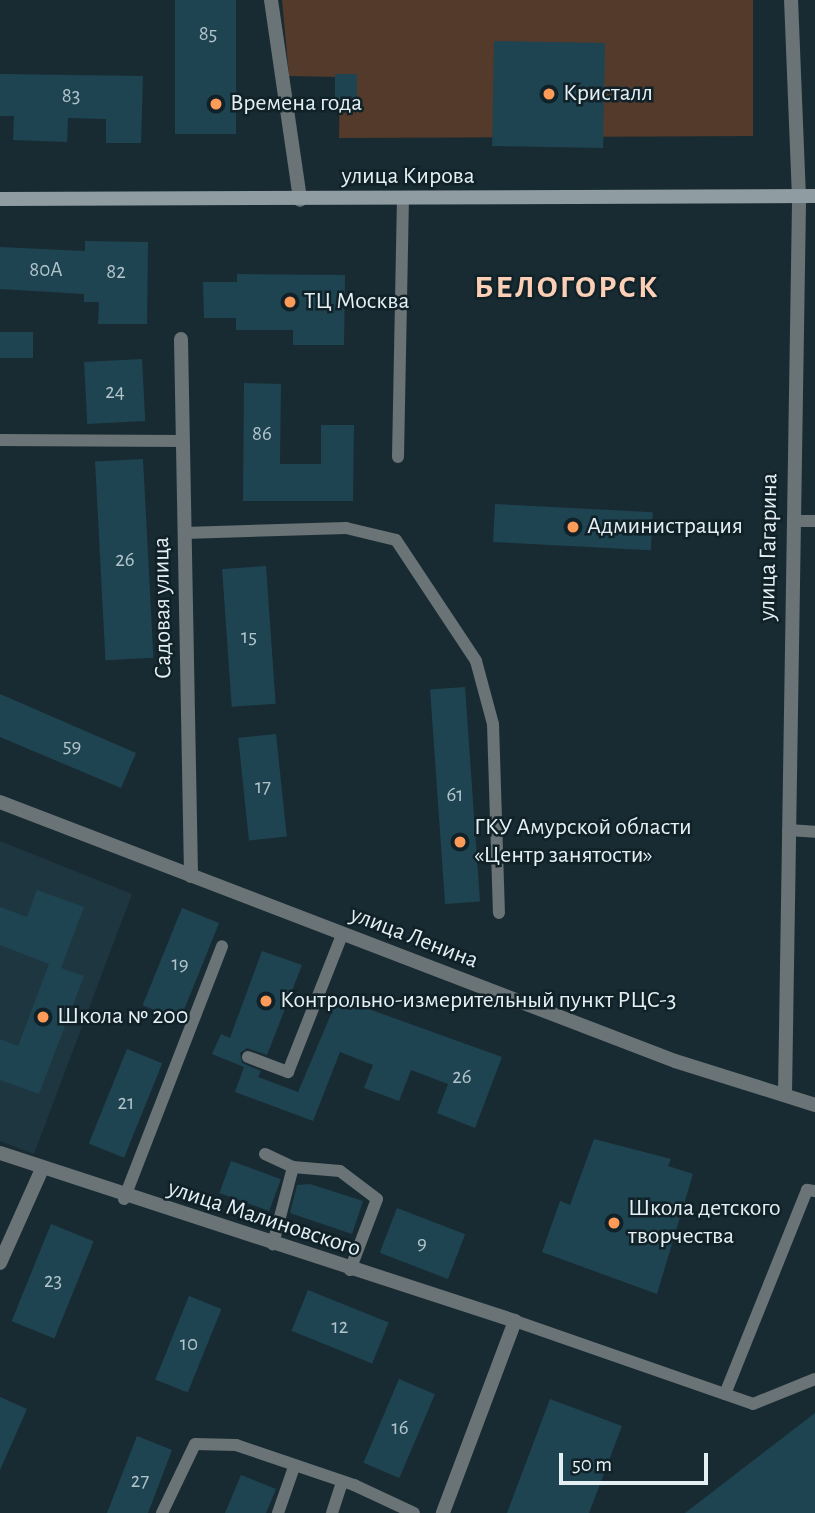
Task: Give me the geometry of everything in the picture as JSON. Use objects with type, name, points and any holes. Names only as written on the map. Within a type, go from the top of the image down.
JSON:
[{"type":"main road","name":"улица Кирова","points":[[0,199],[403,200],[815,196]]},
{"type":"street","points":[[271,0],[300,200]]},
{"type":"street","name":"улица Гагарина","points":[[785,1094],[799,198],[791,0]]},
{"type":"street","name":"Садовая улица","points":[[181,340],[191,876]]},
{"type":"street","name":"улица Ленина","points":[[0,802],[342,936],[675,1061],[785,1094],[812,1105]]},
{"type":"street","name":"улица Малиновского","points":[[0,1153],[124,1199],[516,1321]]},
{"type":"street","points":[[0,1263],[42,1169]]},
{"type":"street","points":[[443,1513],[516,1321]]},
{"type":"lane","points":[[398,457],[403,200]]},
{"type":"lane","points":[[0,440],[182,441]]},
{"type":"lane","points":[[793,521],[815,521]]},
{"type":"lane","points":[[184,533],[346,528],[396,540],[475,661],[494,724],[499,913]]},
{"type":"lane","points":[[788,830],[815,832]]},
{"type":"lane","points":[[248,1057],[288,1072],[342,936]]},
{"type":"lane","points":[[124,1199],[222,946]]},
{"type":"lane","points":[[265,1154],[293,1167],[340,1171],[377,1199],[349,1270]]},
{"type":"lane","points":[[273,1244],[293,1167]]},
{"type":"lane","points":[[725,1394],[807,1190],[815,1191]]},
{"type":"lane","points":[[516,1321],[753,1404],[815,1379]]},
{"type":"lane","points":[[162,1513],[195,1444],[236,1445],[342,1483],[414,1513]]},
{"type":"lane","points":[[278,1513],[294,1467]]},
{"type":"lane","points":[[332,1513],[342,1483]]},
{"type":"shaded area","points":[[282,0],[753,0],[753,136],[339,138],[340,77],[289,76]]},
{"type":"shaded area","name":"Школа № 200","points":[[0,841],[132,894],[34,1154],[0,1141]]},
{"type":"building","points":[[175,0],[236,0],[236,134],[175,134]]},
{"type":"building","name":"Кристалл","points":[[494,41],[605,43],[603,148],[492,146]]},
{"type":"building","points":[[0,74],[143,76],[141,143],[106,143],[106,119],[68,118],[67,142],[13,140],[14,116],[0,116]]},
{"type":"building","points":[[335,74],[357,74],[357,104],[335,104]]},
{"type":"building","points":[[85,241],[148,242],[147,324],[98,324],[99,302],[84,302],[84,294],[0,289],[0,247],[85,251]]},
{"type":"building","name":"ТЦ Москва","points":[[237,274],[345,275],[344,345],[293,345],[293,330],[236,330],[236,318],[204,318],[203,282],[237,282]]},
{"type":"building","points":[[0,332],[33,332],[33,358],[0,358]]},
{"type":"building","points":[[142,359],[145,421],[87,424],[84,362]]},
{"type":"building","points":[[244,383],[281,384],[280,464],[321,464],[321,425],[354,425],[353,501],[243,501]]},
{"type":"building","points":[[143,459],[153,658],[105,660],[95,462]]},
{"type":"building","name":"Администрация","points":[[495,504],[653,512],[651,550],[493,542]]},
{"type":"building","points":[[266,566],[276,704],[232,707],[222,569]]},
{"type":"building","points":[[465,687],[480,901],[445,904],[430,689]]},
{"type":"building","points":[[0,694],[136,753],[121,788],[0,737]]},
{"type":"building","points":[[276,734],[287,836],[249,840],[238,738]]},
{"type":"building","points":[[37,890],[84,907],[61,968],[84,976],[39,1094],[0,1080],[0,1039],[18,1046],[49,964],[0,945],[0,907],[27,917]]},
{"type":"building","points":[[182,908],[219,923],[180,1020],[143,1005]]},
{"type":"building","points":[[262,951],[302,965],[267,1055],[247,1048],[240,1053],[242,1063],[261,1071],[258,1077],[298,1092],[338,998],[502,1057],[475,1128],[437,1113],[448,1084],[411,1070],[399,1101],[364,1088],[373,1065],[340,1052],[313,1121],[235,1092],[244,1067],[212,1054],[221,1034],[230,1038]]},
{"type":"building","points":[[127,1049],[162,1063],[124,1158],[89,1144]]},
{"type":"building","name":"Школа детского творчества","points":[[594,1139],[671,1159],[668,1166],[693,1174],[657,1294],[542,1252],[560,1201],[570,1205]]},
{"type":"building","points":[[231,1161],[281,1179],[269,1211],[219,1193]]},
{"type":"building","points":[[310,1184],[363,1201],[352,1234],[290,1213],[297,1185]]},
{"type":"building","points":[[397,1208],[465,1234],[448,1279],[380,1253]]},
{"type":"building","points":[[51,1224],[94,1241],[54,1339],[12,1321]]},
{"type":"building","points":[[308,1290],[389,1323],[372,1363],[292,1331]]},
{"type":"building","points":[[189,1296],[221,1309],[188,1393],[155,1379]]},
{"type":"building","points":[[399,1379],[435,1394],[399,1478],[363,1463]]},
{"type":"building","points":[[0,1397],[27,1409],[0,1470]]},
{"type":"building","points":[[550,1399],[622,1426],[589,1513],[507,1513]]},
{"type":"building","points":[[815,1413],[815,1513],[685,1513]]},
{"type":"building","points":[[137,1436],[172,1450],[148,1513],[107,1513]]},
{"type":"building","points":[[241,1475],[276,1489],[266,1513],[225,1513]]},
{"type":"place","name":"Кристалл","points":[[549,94]]},
{"type":"place","name":"Времена года","points":[[216,104]]},
{"type":"place","name":"ТЦ Москва","points":[[290,302]]},
{"type":"place","name":"Администрация","points":[[573,527]]},
{"type":"place","name":"ГКУ Амурской области «Центр занятости»","points":[[460,842]]},
{"type":"place","name":"Контрольно-измерительный пункт РЦС-3","points":[[266,1001]]},
{"type":"place","name":"Школа № 200","points":[[43,1017]]},
{"type":"place","name":"Школа детского творчества","points":[[614,1223]]},
{"type":"district","name":"БЕЛОГОРСК","points":[[567,287]]}]
